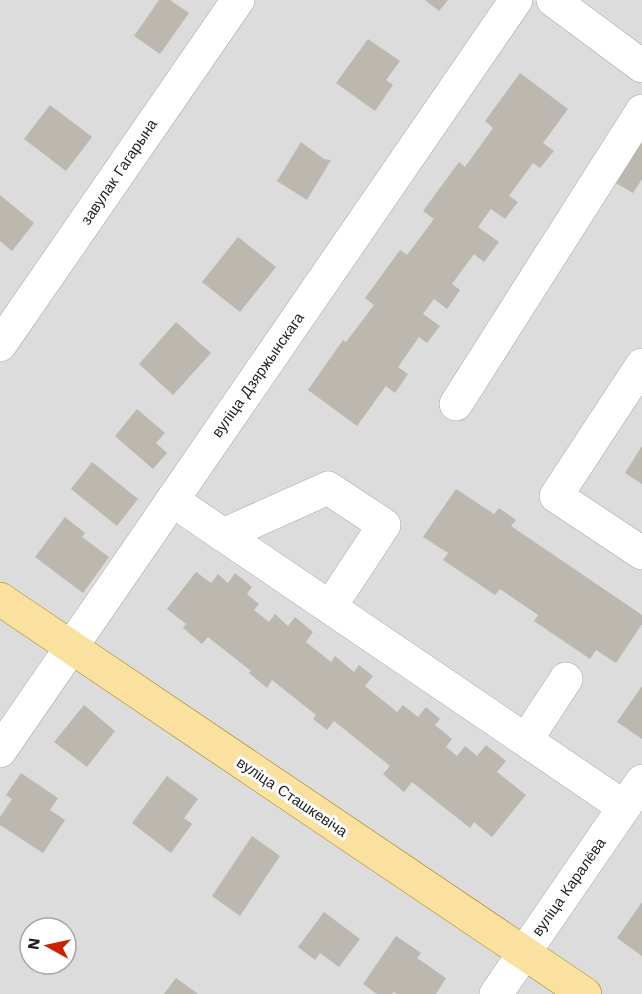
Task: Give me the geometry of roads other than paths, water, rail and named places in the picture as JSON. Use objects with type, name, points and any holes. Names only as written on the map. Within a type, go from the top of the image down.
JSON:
[{"type":"main road","name":"вуліца Сташкевіча","points":[[0,599],[585,994]]},
{"type":"street","name":"завулак Гагарына","points":[[0,345],[238,0]]},
{"type":"street","name":"вуліца Дзяржынскага","points":[[0,751],[516,0]]},
{"type":"street","points":[[553,0],[642,66]]},
{"type":"street","points":[[456,404],[642,111]]},
{"type":"street","points":[[642,365],[556,496],[642,553]]},
{"type":"street","points":[[223,535],[328,488],[384,525],[330,607]]},
{"type":"street","points":[[172,500],[526,740],[633,794]]},
{"type":"street","points":[[526,740],[566,679]]},
{"type":"street","name":"вуліца Каралёва","points":[[496,994],[633,794]]}]
